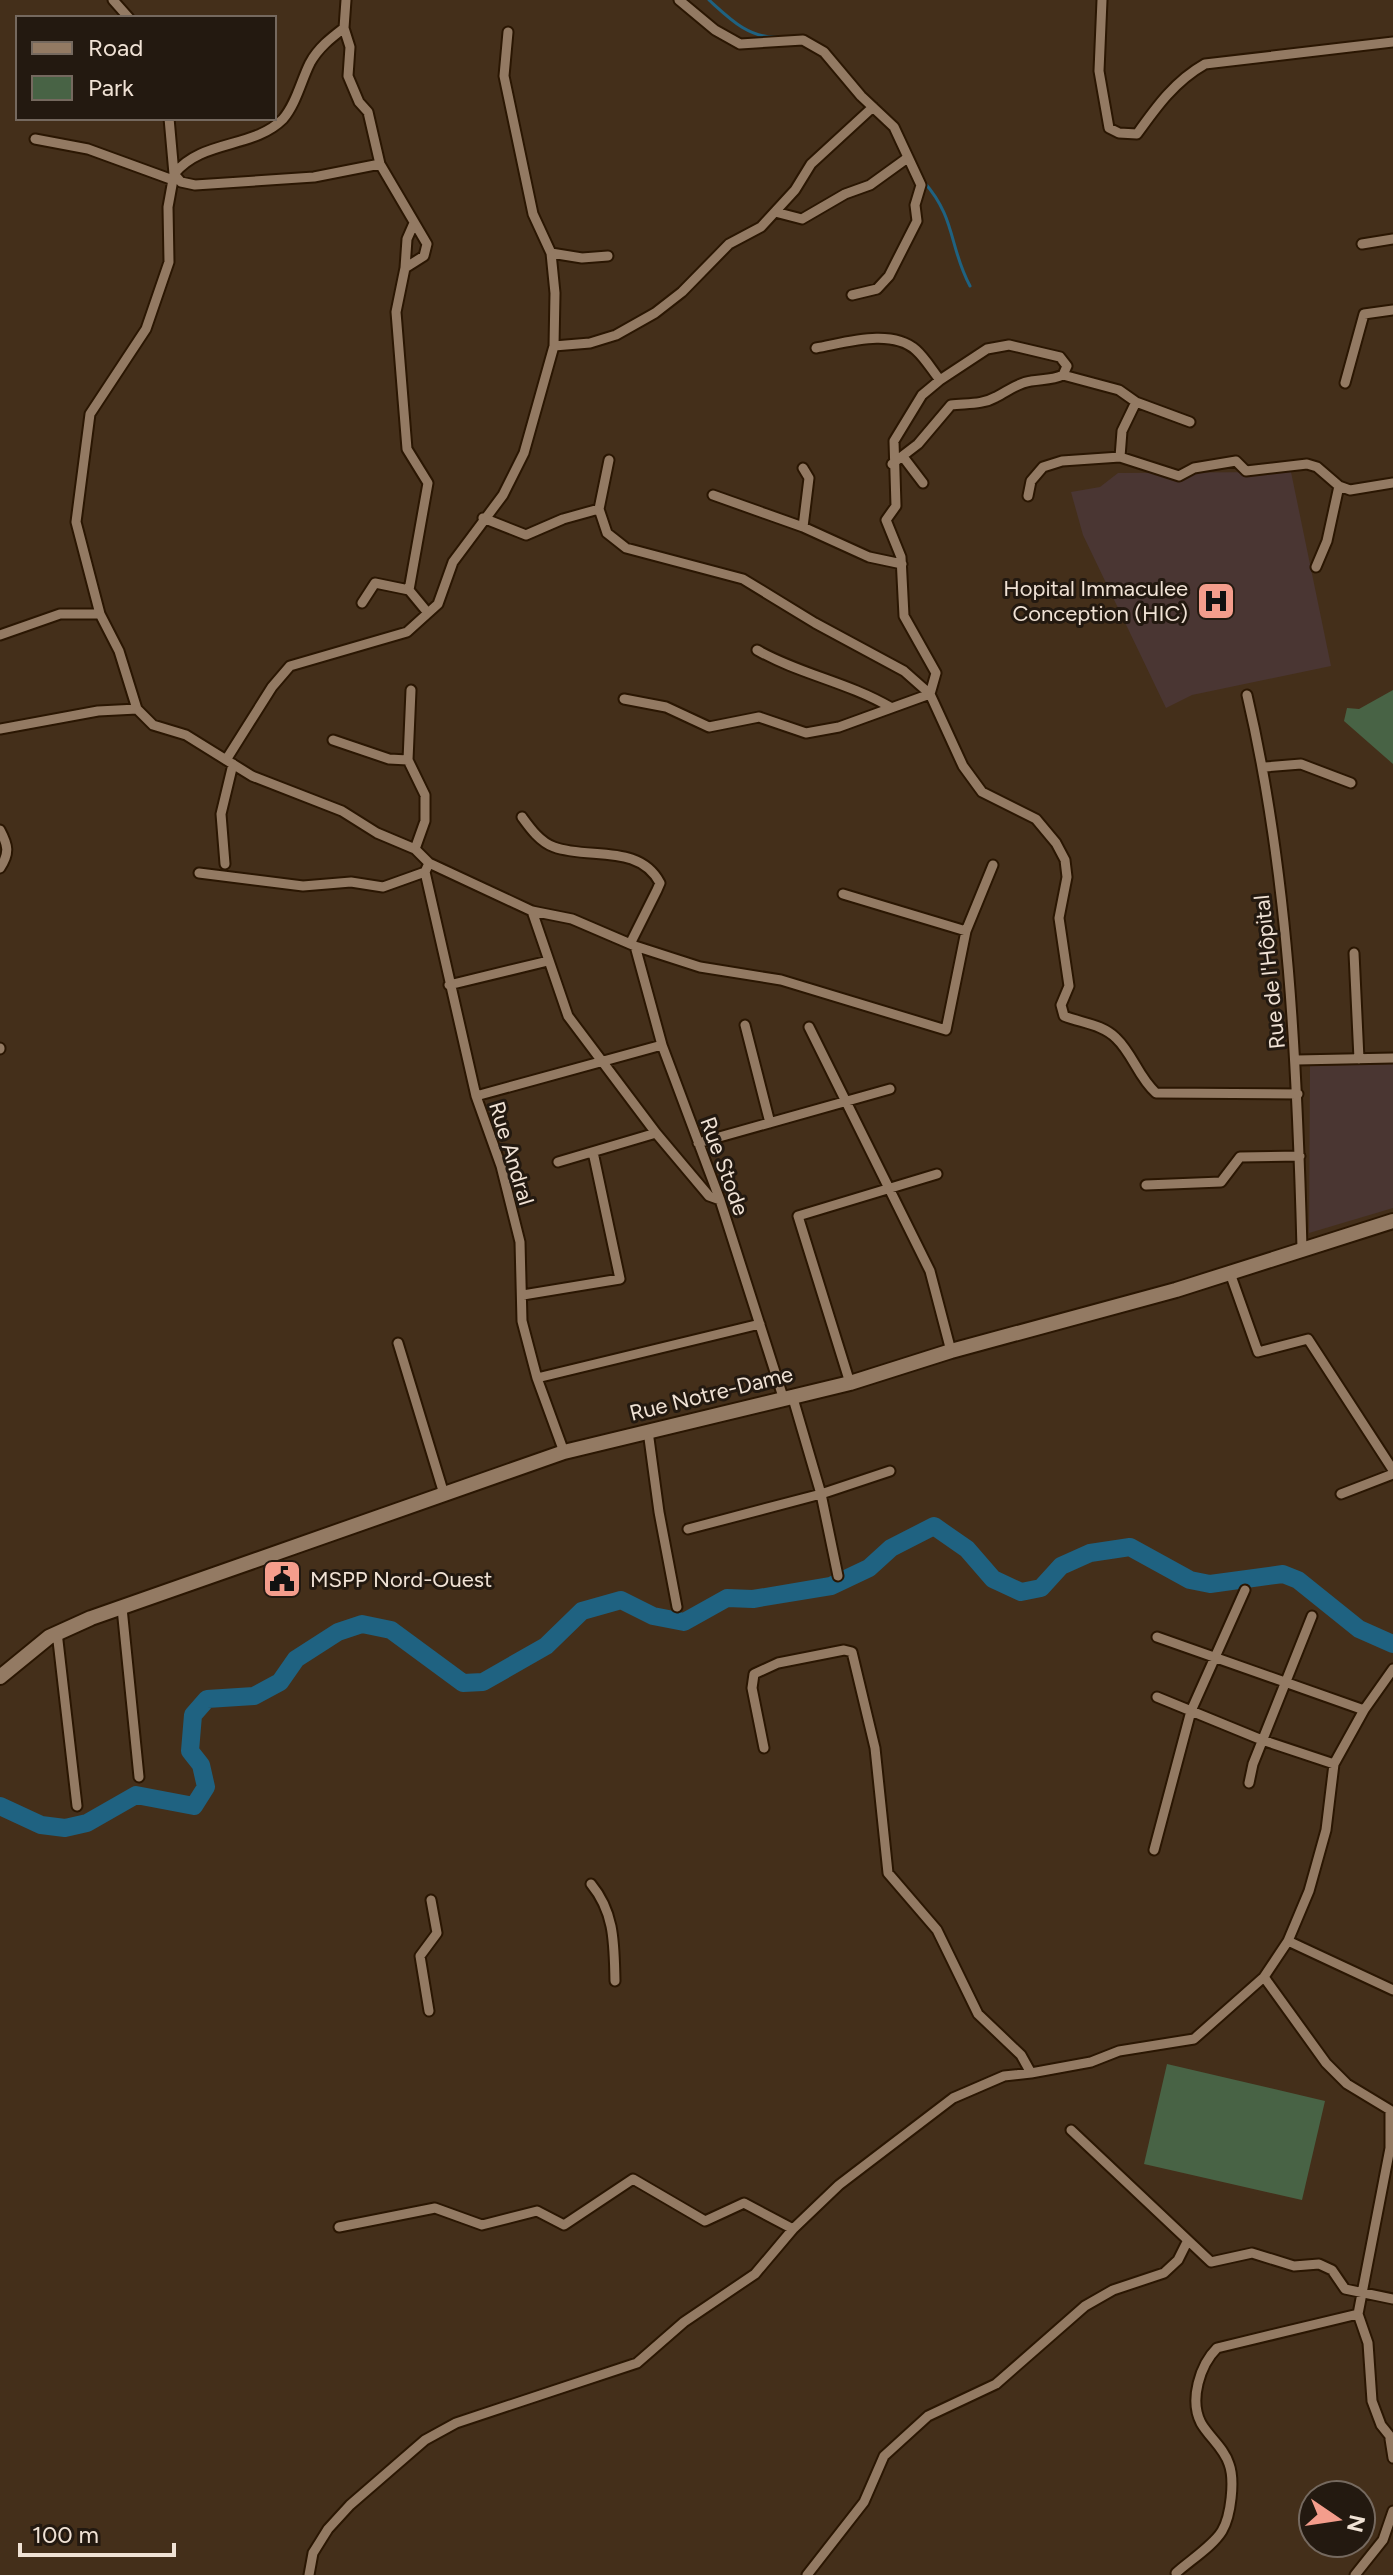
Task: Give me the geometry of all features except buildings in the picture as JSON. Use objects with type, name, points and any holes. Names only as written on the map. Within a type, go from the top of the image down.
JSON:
[{"type":"street","points":[[113,0],[127,16]]},
{"type":"street","points":[[346,0],[344,28],[350,47],[348,76],[371,121],[380,164],[425,239],[427,250],[405,268]]},
{"type":"street","points":[[679,0],[715,30],[740,44],[803,40],[824,52],[894,127],[906,159],[921,185],[915,205],[917,221],[889,276],[877,289],[852,295]]},
{"type":"street","points":[[1102,0],[1099,29],[1102,97],[1109,128],[1119,133],[1137,134],[1163,98],[1188,74],[1205,64],[1393,42]]},
{"type":"street","points":[[174,177],[184,161],[202,151],[264,131],[282,120],[311,61],[324,43],[344,28]]},
{"type":"street","points":[[225,864],[221,814],[230,762],[272,687],[290,666],[407,632],[438,604],[453,562],[515,474],[554,346],[555,293],[551,253],[533,214],[504,76],[508,32]]},
{"type":"street","points":[[554,346],[590,343],[636,326],[682,292],[729,244],[761,227],[811,164],[873,107]]},
{"type":"street","points":[[169,120],[174,177],[168,207],[169,262],[146,329],[90,414],[76,522],[100,614],[119,651],[137,709],[153,725],[186,735],[252,776],[342,811],[377,833],[415,849],[427,867],[532,911],[572,919],[633,945],[700,967],[781,980],[946,1030],[956,996],[966,931],[993,865]]},
{"type":"street","points":[[35,139],[88,149],[195,185],[314,177],[346,168],[380,164]]},
{"type":"street","points":[[775,212],[802,219],[845,194],[870,185],[906,159]]},
{"type":"street","points":[[409,590],[428,483],[407,449],[396,312],[407,239],[414,223]]},
{"type":"street","points":[[1362,244],[1393,239]]},
{"type":"street","points":[[551,253],[582,258],[608,256]]},
{"type":"street","points":[[1345,383],[1364,314],[1393,310]]},
{"type":"street","points":[[816,348],[878,339],[895,341],[917,350],[940,380]]},
{"type":"street","points":[[930,694],[936,673],[904,616],[902,564],[886,520],[896,506],[897,483],[892,464],[894,441],[922,395],[987,349],[1009,345],[1060,357],[1067,366],[1063,375]]},
{"type":"street","points":[[892,464],[904,458],[951,405],[979,403],[995,398],[1010,387],[1063,375],[1119,390],[1136,402],[1190,422]]},
{"type":"street","points":[[1120,457],[1122,431],[1136,402]]},
{"type":"street","points":[[1028,496],[1031,481],[1043,467],[1062,461],[1120,457],[1179,476],[1194,468],[1236,461],[1246,471],[1307,464],[1317,467],[1339,486],[1364,490],[1393,483]]},
{"type":"street","points":[[904,458],[923,483]]},
{"type":"street","points":[[609,460],[599,509],[607,533],[626,548],[743,579],[826,630],[904,671],[930,694],[963,766],[982,792],[1036,819],[1065,860],[1067,877],[1059,918],[1069,986],[1061,1005],[1064,1016],[1100,1027],[1116,1038],[1142,1081],[1156,1093],[1298,1094]]},
{"type":"street","points":[[803,468],[809,478],[803,527]]},
{"type":"street","points":[[1316,567],[1327,541],[1339,486]]},
{"type":"street","points":[[713,495],[803,527],[869,557],[902,564]]},
{"type":"street","points":[[483,518],[526,535],[563,519],[599,509]]},
{"type":"street","points":[[362,603],[375,583],[409,590],[428,613]]},
{"type":"street","points":[[0,635],[60,614],[100,614]]},
{"type":"street","points":[[757,650],[782,664],[861,690],[890,707]]},
{"type":"street","points":[[411,690],[408,760],[425,795],[425,821],[415,849]]},
{"type":"street","points":[[624,699],[666,707],[709,727],[759,717],[806,733],[839,727],[930,694]]},
{"type":"street","name":"Rue de l'Hôpital","points":[[1247,695],[1265,767],[1297,1060],[1302,1248]]},
{"type":"street","points":[[0,729],[98,711],[137,709]]},
{"type":"street","points":[[333,740],[389,759],[408,760]]},
{"type":"street","points":[[1265,767],[1301,764],[1351,783]]},
{"type":"street","points":[[522,817],[535,834],[553,847],[607,852],[641,862],[656,875],[660,883],[633,945]]},
{"type":"street","points":[[0,830],[8,844],[7,857],[0,868]]},
{"type":"street","points":[[199,873],[303,886],[351,882],[383,887],[427,867]]},
{"type":"street","name":"Rue Andral","points":[[427,867],[449,985],[476,1096],[501,1166],[520,1242],[522,1321],[537,1378],[564,1452]]},
{"type":"street","points":[[843,894],[966,931]]},
{"type":"street","points":[[532,911],[568,1016],[656,1133],[709,1196],[720,1200]]},
{"type":"street","name":"Rue Stode","points":[[633,945],[662,1045],[720,1200],[760,1324],[821,1494],[838,1576]]},
{"type":"street","points":[[1354,953],[1359,1059]]},
{"type":"street","points":[[449,985],[548,961]]},
{"type":"street","points":[[745,1025],[770,1123]]},
{"type":"street","points":[[809,1027],[843,1103],[930,1271],[951,1351]]},
{"type":"street","points":[[476,1096],[662,1045]]},
{"type":"street","points":[[1297,1060],[1393,1058]]},
{"type":"street","points":[[698,1143],[890,1089]]},
{"type":"street","points":[[558,1162],[656,1133]]},
{"type":"street","points":[[523,1295],[620,1279],[593,1152]]},
{"type":"street","points":[[1146,1185],[1221,1182],[1240,1157],[1300,1156]]},
{"type":"street","points":[[850,1383],[798,1216],[937,1174]]},
{"type":"street","name":"Rue Notre-Dame","points":[[0,1677],[53,1634],[564,1452],[850,1383],[951,1351],[1230,1273],[1393,1221]]},
{"type":"street","points":[[1230,1273],[1258,1352],[1308,1339],[1393,1472],[1341,1494]]},
{"type":"street","points":[[537,1378],[760,1324]]},
{"type":"street","points":[[398,1343],[444,1494]]},
{"type":"street","points":[[648,1431],[677,1607]]},
{"type":"street","points":[[688,1529],[821,1494],[890,1471]]},
{"type":"street","points":[[1154,1850],[1191,1711],[1245,1590]]},
{"type":"street","points":[[122,1608],[139,1777]]},
{"type":"street","points":[[1249,1783],[1262,1740],[1312,1616]]},
{"type":"street","points":[[53,1634],[77,1806]]},
{"type":"street","points":[[1157,1637],[1364,1710]]},
{"type":"street","points":[[764,1748],[752,1688],[754,1674],[778,1663],[844,1650],[852,1652],[875,1748],[888,1873],[937,1930],[978,2014],[1021,2055],[1031,2073]]},
{"type":"street","points":[[309,2575],[313,2553],[328,2529],[350,2505],[425,2440],[456,2423],[637,2363],[684,2322],[755,2274],[793,2229],[873,2157],[953,2098],[1004,2076],[1091,2062],[1119,2051],[1194,2039],[1264,1977],[1288,1941],[1309,1891],[1326,1830],[1334,1764],[1364,1710],[1393,1669]]},
{"type":"street","points":[[1157,1697],[1262,1740],[1334,1764]]},
{"type":"street","points":[[591,1884],[604,1900],[612,1921],[615,1981]]},
{"type":"street","points":[[429,2011],[420,1956],[437,1933],[431,1900]]},
{"type":"street","points":[[1288,1941],[1393,1990]]},
{"type":"street","points":[[1264,1977],[1326,2063],[1347,2084],[1390,2110],[1390,2148],[1358,2314],[1368,2343],[1372,2401],[1392,2440],[1393,2458]]},
{"type":"street","points":[[1071,2130],[1211,2262],[1252,2253],[1294,2266],[1328,2266],[1345,2289],[1393,2299]]},
{"type":"street","points":[[339,2227],[435,2208],[482,2225],[537,2211],[564,2225],[633,2179],[705,2221],[744,2203],[793,2229]]},
{"type":"street","points":[[1382,2180],[1393,2179]]},
{"type":"street","points":[[807,2575],[864,2502],[884,2456],[928,2416],[996,2384],[1085,2306],[1113,2290],[1164,2273],[1178,2260],[1187,2242]]},
{"type":"street","points":[[1176,2573],[1219,2535],[1231,2485],[1230,2464],[1200,2422],[1196,2406],[1204,2364],[1217,2348],[1358,2314]]},
{"type":"street","points":[[1355,2575],[1383,2540],[1393,2511]]},
{"type":"shaded area","name":"Hopital Immaculee Conception (HIC)","points":[[1291,472],[1331,666],[1192,695],[1166,708],[1083,535],[1071,492],[1100,487],[1118,473]]},
{"type":"shaded area","points":[[1393,1064],[1393,1208],[1309,1233],[1310,1066]]},
{"type":"green space","points":[[1393,690],[1393,764],[1344,721],[1347,708],[1359,709]]},
{"type":"green space","points":[[1167,2064],[1325,2101],[1302,2200],[1144,2164]]},
{"type":"waterway","points":[[709,0],[748,30],[777,37]]},
{"type":"waterway","points":[[784,37],[804,37]]},
{"type":"waterway","points":[[924,182],[942,208],[970,286]]},
{"type":"waterway","points":[[0,1806],[41,1825],[65,1828],[87,1823],[136,1795],[194,1806],[206,1787],[201,1765],[190,1751],[193,1715],[207,1699],[254,1696],[280,1682],[296,1659],[338,1632],[362,1624],[391,1630],[463,1683],[483,1682],[546,1646],[582,1611],[621,1600],[653,1616],[684,1622],[727,1598],[753,1599],[831,1586],[869,1568],[891,1548],[934,1526],[967,1549],[993,1579],[1021,1592],[1041,1588],[1061,1566],[1090,1553],[1130,1547],[1190,1580],[1210,1584],[1283,1574],[1298,1580],[1359,1629],[1393,1644]]},
{"type":"place","name":"Hopital Immaculee Conception (HIC)","points":[[1216,601]]},
{"type":"place","name":"MSPP Nord-Ouest","points":[[282,1579]]}]
